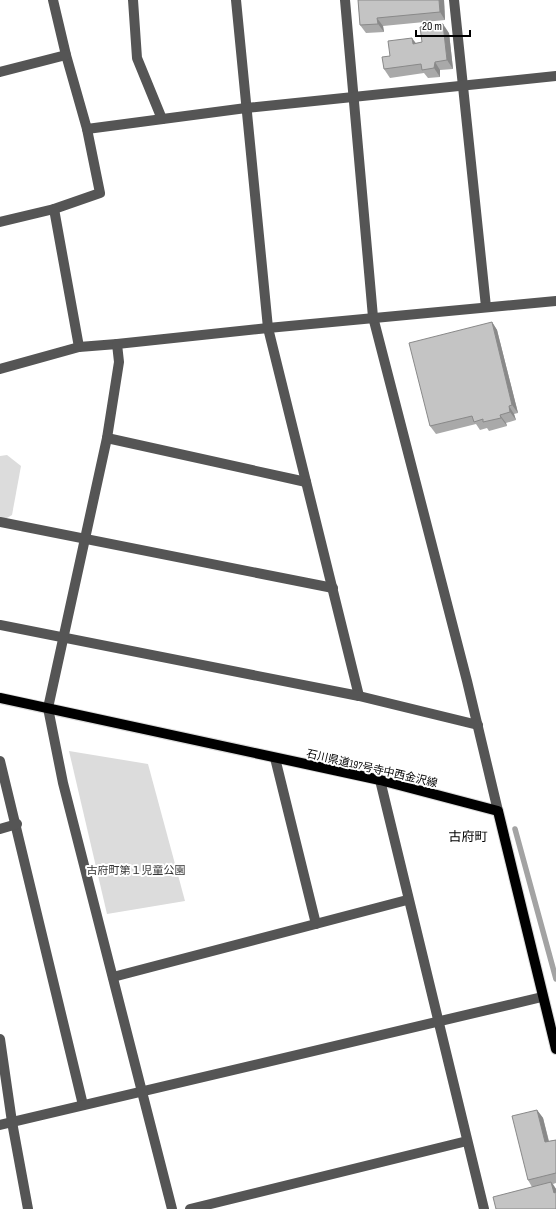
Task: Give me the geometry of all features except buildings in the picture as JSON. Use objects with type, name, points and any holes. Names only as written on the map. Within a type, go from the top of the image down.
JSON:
[{"type":"main road","name":"石川県道197号寺中西金沢線","points":[[0,698],[380,780],[498,811]]},
{"type":"main road","points":[[498,811],[556,1049]]},
{"type":"street","points":[[0,222],[54,209],[100,193],[87,129],[66,55],[53,0]]},
{"type":"street","points":[[132,0],[137,58],[162,119]]},
{"type":"street","points":[[236,0],[268,328],[359,696]]},
{"type":"street","points":[[345,0],[373,317],[478,725],[498,811]]},
{"type":"street","points":[[454,0],[486,307]]},
{"type":"street","points":[[0,72],[66,55]]},
{"type":"street","points":[[87,129],[246,108],[556,76]]},
{"type":"street","points":[[54,209],[79,347]]},
{"type":"street","points":[[0,368],[79,347],[373,317],[556,301]]},
{"type":"street","points":[[117,344],[119,362],[107,438],[62,637],[48,708],[63,783],[172,1209]]},
{"type":"street","points":[[107,438],[306,482]]},
{"type":"street","points":[[0,522],[333,588]]},
{"type":"street","points":[[0,625],[359,696],[478,725]]},
{"type":"street","points":[[275,758],[316,924]]},
{"type":"street","points":[[0,761],[17,824],[83,1105]]},
{"type":"street","points":[[380,780],[407,900],[484,1209]]},
{"type":"street","points":[[0,829],[17,824]]},
{"type":"street","points":[[113,977],[407,900]]},
{"type":"street","points":[[0,1125],[542,996]]},
{"type":"street","points":[[0,1039],[12,1122],[28,1209]]},
{"type":"street","points":[[190,1209],[468,1141]]},
{"type":"green space","points":[[7,455],[21,466],[12,515],[0,522],[0,456]]},
{"type":"green space","name":"古府町第１児童公園","points":[[69,751],[148,764],[185,901],[107,914]]},
{"type":"waterway","points":[[515,829],[556,979]]},
{"type":"district","name":"古府町","points":[[468,836]]}]
